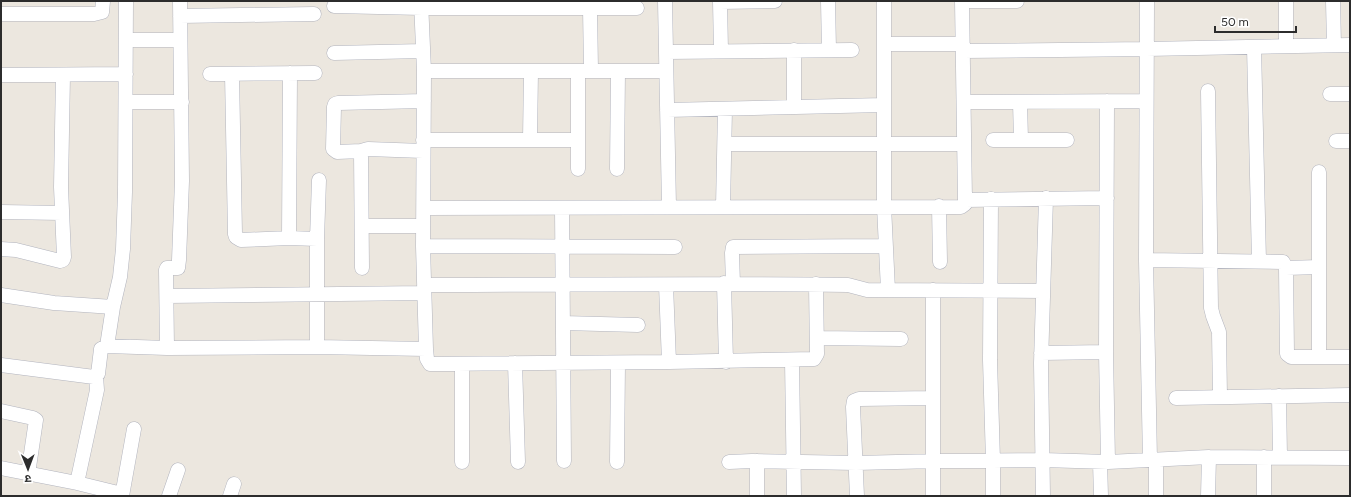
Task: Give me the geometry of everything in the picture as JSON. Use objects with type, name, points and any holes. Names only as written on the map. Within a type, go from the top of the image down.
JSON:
[{"type":"street","points":[[1,14],[100,14],[102,12],[103,1]]},
{"type":"street","points":[[107,346],[113,307],[120,277],[122,248],[125,192],[126,1]]},
{"type":"street","points":[[166,348],[166,269],[178,268],[180,260],[182,102],[180,1]]},
{"type":"street","points":[[666,1],[669,207]]},
{"type":"street","points":[[721,51],[720,1],[775,1]]},
{"type":"street","points":[[828,1],[829,50]]},
{"type":"street","points":[[884,1],[884,206],[888,290]]},
{"type":"street","points":[[424,208],[963,206],[966,203],[962,1],[1017,1]]},
{"type":"street","points":[[1147,1],[1146,260],[1153,460],[1156,496]]},
{"type":"street","points":[[1286,1],[1286,46]]},
{"type":"street","points":[[1333,1],[1334,45]]},
{"type":"street","points":[[422,4],[424,71],[423,246],[426,349],[427,359],[430,364],[726,362],[814,359],[817,354],[816,284]]},
{"type":"street","points":[[334,6],[422,4],[566,4],[590,8],[637,8]]},
{"type":"street","points":[[578,169],[578,140],[590,8]]},
{"type":"street","points":[[180,16],[314,14]]},
{"type":"street","points":[[126,40],[180,40]]},
{"type":"street","points":[[884,44],[963,48],[1147,49],[1350,45]]},
{"type":"street","points":[[1254,47],[1259,261]]},
{"type":"street","points":[[794,50],[794,107]]},
{"type":"street","points":[[666,52],[852,50]]},
{"type":"street","points":[[334,53],[423,51]]},
{"type":"street","points":[[617,169],[618,70]]},
{"type":"street","points":[[424,71],[666,71]]},
{"type":"street","points":[[530,140],[531,71]]},
{"type":"street","points":[[289,238],[290,73]]},
{"type":"street","points":[[210,74],[315,73]]},
{"type":"street","points":[[1,75],[126,74]]},
{"type":"street","points":[[232,74],[235,236],[241,240],[289,238],[317,239]]},
{"type":"street","points":[[1,249],[16,250],[63,260],[63,75]]},
{"type":"street","points":[[1208,91],[1211,308],[1219,332],[1220,397]]},
{"type":"street","points":[[1330,94],[1350,94]]},
{"type":"street","points":[[424,100],[335,104],[334,150],[338,152],[361,152],[368,149],[530,140],[578,140]]},
{"type":"street","points":[[1101,496],[1104,462],[1106,352],[1107,101]]},
{"type":"street","points":[[964,102],[1146,101]]},
{"type":"street","points":[[126,102],[182,102]]},
{"type":"street","points":[[1020,102],[1020,140]]},
{"type":"street","points":[[667,110],[884,105]]},
{"type":"street","points":[[723,207],[725,108]]},
{"type":"street","points":[[993,140],[1067,140]]},
{"type":"street","points":[[1336,141],[1350,141]]},
{"type":"street","points":[[725,144],[964,144]]},
{"type":"street","points":[[361,152],[362,268]]},
{"type":"street","points":[[1318,172],[1319,357]]},
{"type":"street","points":[[317,347],[316,294],[319,180]]},
{"type":"street","points":[[1043,496],[1041,352],[1046,198]]},
{"type":"street","points":[[965,200],[1107,198]]},
{"type":"street","points":[[991,199],[990,360],[993,496]]},
{"type":"street","points":[[939,206],[940,262]]},
{"type":"street","points":[[562,208],[564,461]]},
{"type":"street","points":[[1,212],[62,214]]},
{"type":"street","points":[[362,226],[423,226]]},
{"type":"street","points":[[423,246],[563,248],[675,247]]},
{"type":"street","points":[[726,362],[728,284],[733,247],[886,246]]},
{"type":"street","points":[[1146,260],[1283,262],[1286,268],[1287,354],[1291,357],[1350,357]]},
{"type":"street","points":[[1286,268],[1319,267]]},
{"type":"street","points":[[167,296],[316,294],[563,285],[728,284],[816,284],[853,286],[868,290],[1043,291]]},
{"type":"street","points":[[666,285],[669,362]]},
{"type":"street","points":[[933,290],[934,496]]},
{"type":"street","points":[[1,296],[54,303],[113,307]]},
{"type":"street","points":[[563,323],[638,324]]},
{"type":"street","points":[[817,338],[901,339]]},
{"type":"street","points":[[77,483],[96,390],[96,376],[98,372],[101,348],[107,346],[166,348],[317,347],[426,349]]},
{"type":"street","points":[[1041,352],[1106,352]]},
{"type":"street","points":[[792,360],[794,496]]},
{"type":"street","points":[[515,363],[518,462]]},
{"type":"street","points":[[617,462],[618,363]]},
{"type":"street","points":[[462,364],[462,462]]},
{"type":"street","points":[[1,365],[92,377],[96,376]]},
{"type":"street","points":[[1176,398],[1350,395]]},
{"type":"street","points":[[1279,396],[1280,457]]},
{"type":"street","points":[[857,496],[854,401],[859,399],[933,398]]},
{"type":"street","points":[[1,411],[36,420],[28,474]]},
{"type":"street","points":[[1,468],[77,483],[122,495],[134,429]]},
{"type":"street","points":[[1264,457],[1264,496]]},
{"type":"street","points":[[728,462],[757,461],[856,463],[1043,460],[1104,462],[1264,457],[1350,458]]},
{"type":"street","points":[[1208,496],[1209,458]]},
{"type":"street","points":[[757,461],[757,496]]},
{"type":"street","points":[[169,496],[178,470]]}]
